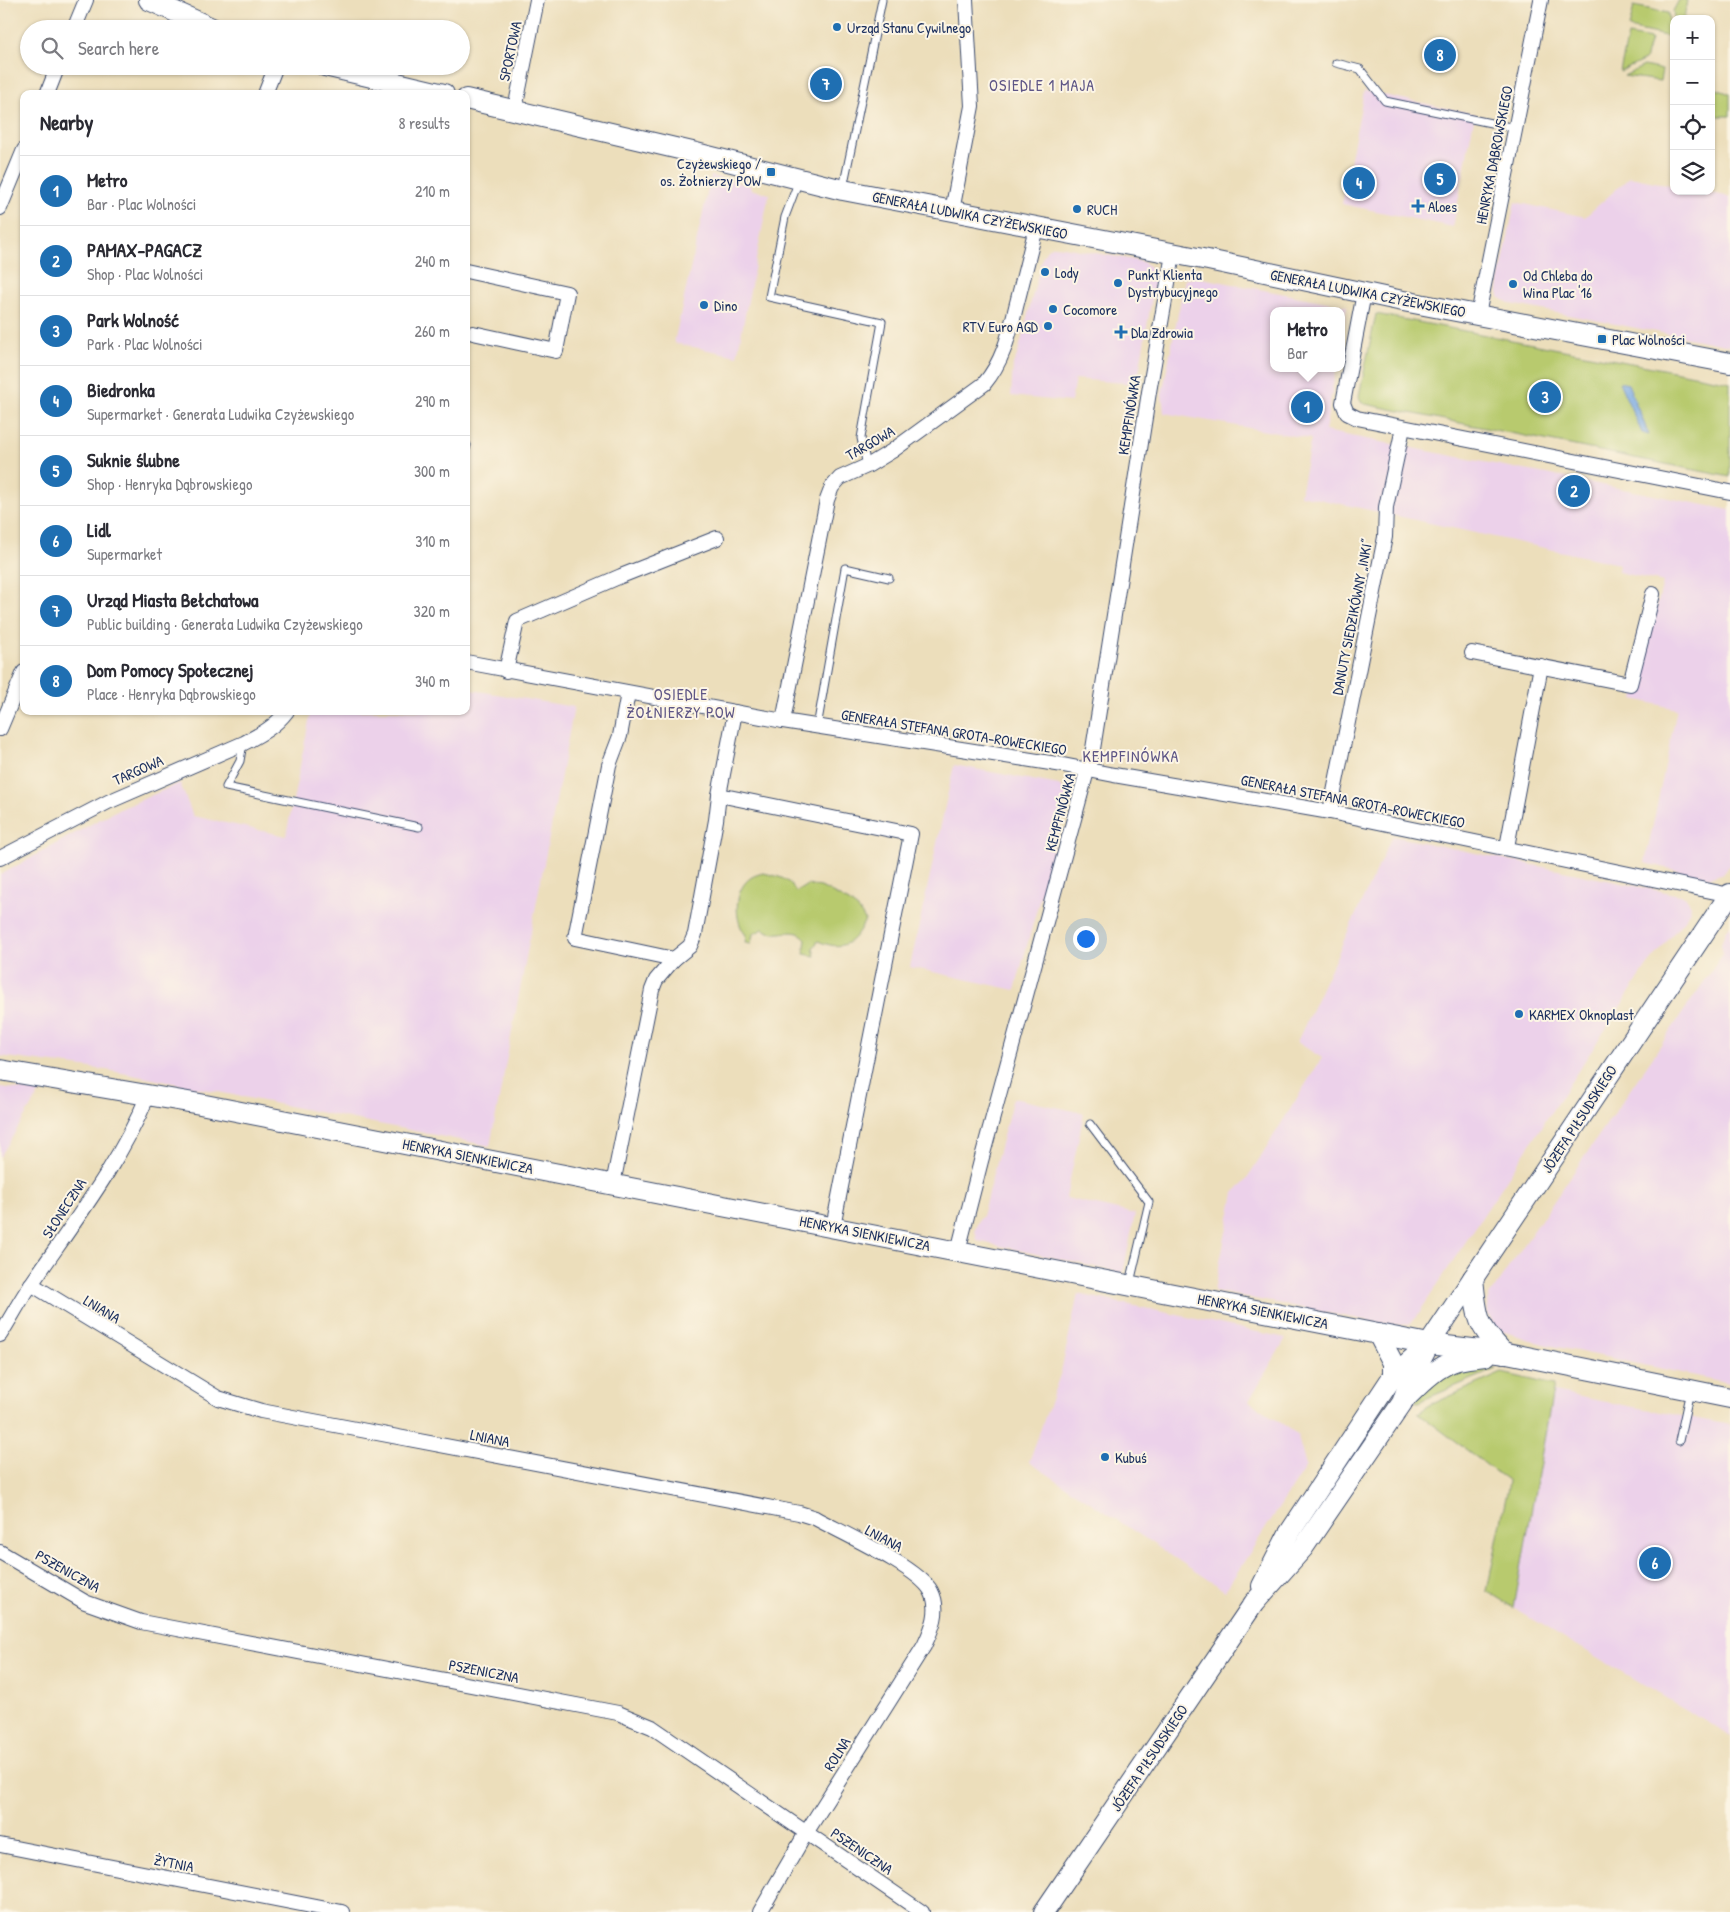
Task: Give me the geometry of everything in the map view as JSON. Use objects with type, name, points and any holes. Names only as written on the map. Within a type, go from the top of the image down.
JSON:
[{"type":"street","points":[[78,20],[86,0]]},
{"type":"street","points":[[149,0],[194,20]]},
{"type":"street","name":"SPORTOWA","points":[[515,109],[537,0]]},
{"type":"street","points":[[952,211],[972,106],[966,0]]},
{"type":"street","name":"HENRYKA DĄBROWSKIEGO","points":[[1478,315],[1541,0]]},
{"type":"street","points":[[49,90],[54,75]]},
{"type":"street","points":[[267,90],[272,75]]},
{"type":"street","points":[[358,75],[413,90]]},
{"type":"street","name":"GENERAŁA LUDWIKA CZYŻEWSKIEGO","points":[[470,99],[843,190],[1478,315]]},
{"type":"street","points":[[0,208],[20,160]]},
{"type":"street","name":"TARGOWA","points":[[783,721],[827,500],[832,487],[840,478],[892,451],[984,384],[995,371],[1006,343],[1036,228]]},
{"type":"street","name":"KEMPFINÓWKA","points":[[958,1251],[1088,770],[1173,254]]},
{"type":"street","points":[[470,272],[567,293],[556,351],[473,333]]},
{"type":"street","points":[[1364,293],[1343,402],[1347,412],[1357,418],[1730,492]]},
{"type":"street","points":[[1478,315],[1730,363]]},
{"type":"street","name":"DANUTY SIEDZIKÓWNY „INKI”","points":[[1330,812],[1385,537],[1386,507],[1403,428]]},
{"type":"street","points":[[506,671],[517,621],[621,576],[717,538]]},
{"type":"street","points":[[1472,653],[1630,684],[1653,594]]},
{"type":"street","name":"GENERAŁA STEFANA GROTA-ROWECKIEGO","points":[[470,663],[817,727],[1088,770],[1330,812],[1730,895]]},
{"type":"street","points":[[1507,848],[1541,666]]},
{"type":"street","points":[[0,729],[20,682]]},
{"type":"street","points":[[628,693],[618,743],[609,765],[575,938],[674,959]]},
{"type":"street","points":[[612,1184],[652,990],[656,980],[674,959],[690,946],[695,934],[735,712]]},
{"type":"street","name":"TARGOWA","points":[[0,858],[108,802],[244,743],[265,732],[280,721],[284,715]]},
{"type":"street","points":[[719,795],[911,834],[833,1227]]},
{"type":"street","name":"JÓZEFA PIŁSUDSKIEGO","points":[[1044,1912],[1254,1603],[1304,1548],[1402,1403],[1409,1383],[1429,1344],[1730,895]]},
{"type":"street","name":"HENRYKA SIENKIEWICZA","points":[[0,1070],[148,1095],[1429,1344],[1504,1353],[1730,1398]]},
{"type":"street","name":"SŁONECZNA","points":[[0,1335],[31,1284],[71,1229],[136,1124],[148,1095]]},
{"type":"street","points":[[1473,1278],[1476,1304],[1482,1327],[1504,1353]]},
{"type":"street","name":"LNIANA","points":[[31,1284],[218,1398],[262,1411],[815,1518],[917,1575],[930,1590],[934,1600],[935,1611]]},
{"type":"street","points":[[1378,1334],[1393,1363],[1393,1376]]},
{"type":"street","name":"JÓZEFA PIŁSUDSKIEGO","points":[[1254,1603],[1288,1535],[1393,1376],[1429,1344]]},
{"type":"street","points":[[1402,1403],[1434,1372],[1457,1360],[1504,1353]]},
{"type":"street","name":"PSZENICZNA","points":[[0,1552],[85,1602],[141,1622],[618,1713],[652,1727],[922,1912]]},
{"type":"street","name":"ROLNA","points":[[760,1912],[806,1833],[924,1646],[933,1628],[935,1611]]},
{"type":"street","name":"ŻYTNIA","points":[[0,1845],[342,1912]]},
{"type":"lane","points":[[843,190],[882,0]]},
{"type":"lane","points":[[1336,63],[1360,69],[1385,101],[1515,128]]},
{"type":"lane","points":[[799,180],[785,217],[769,297],[882,322],[860,438],[866,466]]},
{"type":"lane","points":[[817,727],[845,568],[889,578]]},
{"type":"lane","points":[[244,743],[240,761],[226,787],[419,827]]},
{"type":"lane","points":[[1090,1124],[1149,1202],[1130,1286]]},
{"type":"lane","points":[[1679,1441],[1690,1390]]},
{"type":"shaded area","points":[[1364,91],[1475,114],[1453,227],[1342,204]]},
{"type":"shaded area","points":[[711,176],[751,186],[750,189],[769,194],[737,356],[674,343]]},
{"type":"shaded area","points":[[1630,177],[1670,185],[1670,195],[1715,194],[1730,197],[1730,346],[1511,304],[1499,297],[1499,282],[1515,202],[1585,217]]},
{"type":"shaded area","points":[[1054,246],[1139,261],[1145,263],[1153,270],[1155,280],[1137,384],[1075,379],[1071,402],[1011,396],[1013,365],[1018,353],[1042,258],[1047,249]]},
{"type":"shaded area","points":[[1196,277],[1347,306],[1345,318],[1345,307],[1270,307],[1270,372],[1335,372],[1325,431],[1730,510],[1730,865],[1723,873],[1709,878],[1645,863],[1677,709],[1634,699],[1663,582],[1618,572],[1619,564],[1300,495],[1311,439],[1164,413],[1162,394],[1185,279]]},
{"type":"shaded area","points":[[470,690],[574,707],[490,1146],[107,1070],[0,1056],[0,875],[113,812],[180,783],[193,816],[286,836],[310,715],[470,715]]},
{"type":"shaded area","points":[[954,765],[1059,785],[1068,793],[1015,990],[910,967]]},
{"type":"shaded area","points":[[1392,836],[1685,896],[1691,905],[1685,919],[1647,966],[1417,1316],[1409,1324],[1402,1325],[1380,1323],[1214,1291],[1234,1193],[1246,1180],[1322,1058],[1297,1042]]},
{"type":"shaded area","points":[[1730,925],[1730,1383],[1543,1344],[1495,1327],[1488,1314],[1487,1302],[1489,1296],[1723,954],[1721,944],[1725,931]]},
{"type":"shaded area","points":[[0,1087],[40,1092],[0,1157]]},
{"type":"shaded area","points":[[1013,1098],[1084,1113],[1066,1198],[1135,1214],[1123,1273],[977,1241],[975,1230],[982,1216]]},
{"type":"shaded area","points":[[1078,1294],[1286,1338],[1249,1401],[1297,1434],[1306,1466],[1225,1591],[1029,1462],[1061,1372]]},
{"type":"shaded area","points":[[1553,1392],[1730,1425],[1730,1736],[1514,1608]]},
{"type":"green space","points":[[1679,0],[1687,0],[1685,15],[1673,15],[1673,11]]},
{"type":"green space","points":[[1634,6],[1668,13],[1670,37],[1629,28]]},
{"type":"green space","points":[[1628,35],[1651,39],[1645,60],[1620,72]]},
{"type":"green space","points":[[1644,66],[1662,70],[1660,81],[1624,76]]},
{"type":"green space","points":[[1715,88],[1730,94],[1730,116],[1716,116],[1716,129]]},
{"type":"green space","points":[[1376,314],[1730,382],[1730,477],[1365,404],[1360,400],[1359,396]]},
{"type":"green space","points":[[763,873],[786,881],[796,892],[807,885],[821,887],[849,902],[859,910],[865,920],[857,935],[852,940],[841,945],[834,946],[818,941],[813,948],[815,956],[804,954],[806,939],[801,935],[791,932],[775,933],[763,929],[753,934],[751,944],[745,943],[746,935],[737,913],[739,896],[746,882],[753,876]]},
{"type":"green space","points":[[1480,1365],[1496,1369],[1418,1402],[1414,1401],[1435,1381],[1458,1369]]},
{"type":"green space","points":[[1502,1373],[1554,1385],[1514,1608],[1487,1591],[1509,1482],[1418,1413],[1430,1405]]},
{"type":"water","points":[[1619,382],[1628,384],[1649,435],[1642,433]]},
{"type":"place","name":"Urząd Stanu Cywilnego","points":[[837,27]]},
{"type":"place","name":"Dom Pomocy Społecznej","points":[[1440,55]]},
{"type":"place","name":"Urząd Miasta Bełchatowa","points":[[826,84]]},
{"type":"place","name":"Czyżewskiego / os. Żołnierzy POW","points":[[771,172]]},
{"type":"place","name":"Suknie ślubne","points":[[1440,179]]},
{"type":"place","name":"Biedronka","points":[[1359,183]]},
{"type":"place","name":"Aloes","points":[[1418,206]]},
{"type":"place","name":"RUCH","points":[[1077,209]]},
{"type":"place","name":"Lody","points":[[1045,272]]},
{"type":"place","name":"Punkt Klienta Dystrybucyjnego","points":[[1118,283]]},
{"type":"place","name":"Od Chleba do Wina Plac '16","points":[[1513,284]]},
{"type":"place","name":"Dino","points":[[704,305]]},
{"type":"place","name":"Cocomore","points":[[1053,309]]},
{"type":"place","name":"RTV Euro AGD","points":[[1048,326]]},
{"type":"place","name":"Dla Zdrowia","points":[[1121,332]]},
{"type":"place","name":"Plac Wolności","points":[[1602,339]]},
{"type":"place","name":"Park Wolność","points":[[1545,397]]},
{"type":"place","name":"Metro","points":[[1307,407]]},
{"type":"place","name":"PAMAX-PAGACZ","points":[[1574,491]]},
{"type":"place","name":"KARMEX Oknoplast","points":[[1519,1014]]},
{"type":"place","name":"Kubuś","points":[[1105,1457]]},
{"type":"place","name":"Lidl","points":[[1655,1563]]},
{"type":"district","name":"OSIEDLE 1 MAJA","points":[[1042,85]]},
{"type":"district","name":"OSIEDLE ŻOŁNIERZY POW","points":[[681,703]]},
{"type":"district","name":"KEMPFINÓWKA","points":[[1131,756]]}]
